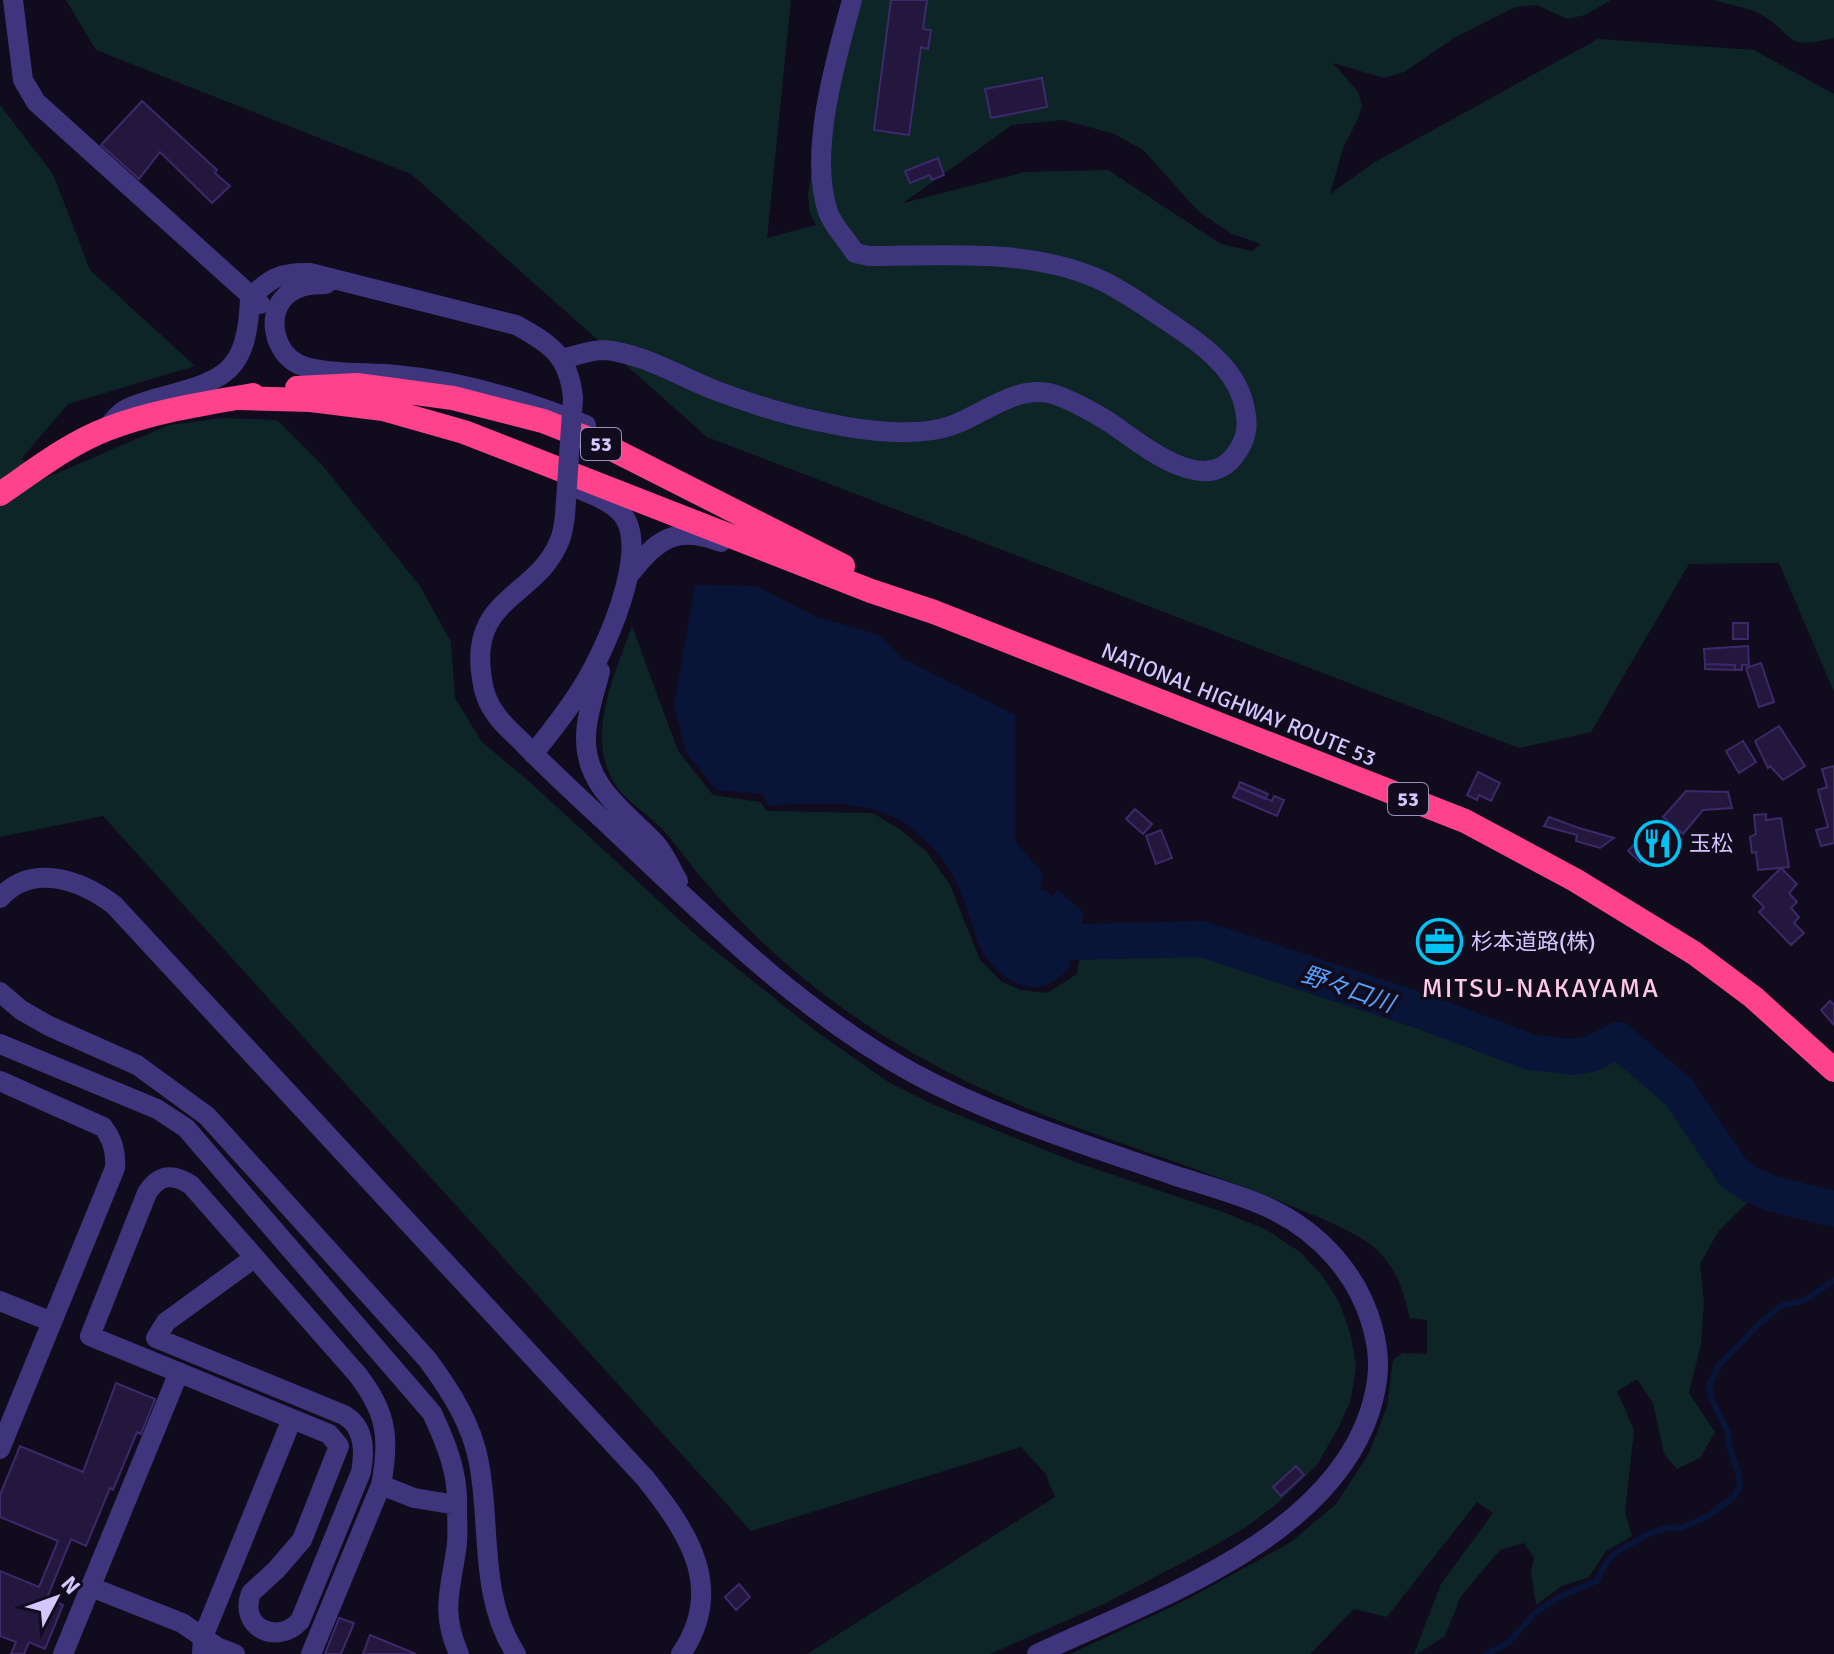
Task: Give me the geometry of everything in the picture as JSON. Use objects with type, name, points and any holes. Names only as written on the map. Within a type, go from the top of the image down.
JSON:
[{"type":"highway","name":"NATIONAL HIGHWAY ROUTE 53","points":[[0,494],[81,441],[166,410],[332,385],[357,385],[453,398],[543,421],[604,445],[934,612]]},
{"type":"highway","name":"NATIONAL HIGHWAY ROUTE 53","points":[[238,398],[311,400],[383,409],[464,432],[871,591],[934,612],[1465,821],[1575,880],[1694,953],[1753,997],[1834,1070]]},
{"type":"street","points":[[13,0],[23,80],[36,102],[250,298],[275,315]]},
{"type":"street","points":[[562,359],[602,350],[632,356],[720,392],[828,423],[915,433],[952,425],[1004,400],[1033,392],[1051,393],[1107,420],[1151,453],[1195,471],[1231,462],[1247,433],[1246,412],[1238,385],[1204,346],[1127,295],[1096,278],[1045,261],[959,256],[869,256],[855,253],[828,215],[823,193],[822,140],[830,84],[852,0]]},
{"type":"street","points":[[107,429],[118,411],[203,384],[226,373],[239,358],[249,329],[250,298],[265,282],[288,272],[310,273],[516,325],[545,341],[562,359],[571,375],[573,398],[565,515],[559,542],[548,561],[501,605],[483,632],[479,660],[483,687],[494,713],[692,905],[774,977],[858,1038],[914,1073],[976,1102],[1061,1136],[1267,1207],[1311,1232],[1343,1266],[1367,1305],[1377,1343],[1379,1383],[1366,1424],[1350,1455],[1325,1489],[1289,1522],[1250,1550],[1208,1574],[1037,1654]]},
{"type":"street","points":[[346,283],[304,284],[283,299],[275,315],[276,338],[285,356],[300,365],[469,386],[537,405],[596,430],[649,467]]},
{"type":"street","points":[[383,409],[538,471],[596,497],[622,514],[631,537],[630,574],[609,632],[583,687],[533,754]]},
{"type":"street","points":[[630,574],[658,542],[681,534],[706,536],[788,569],[871,591]]},
{"type":"street","points":[[609,632],[585,741],[592,772],[607,798],[658,847],[692,905]]},
{"type":"street","points":[[0,898],[22,883],[42,877],[61,878],[99,893],[114,905],[645,1478],[682,1529],[698,1564],[701,1591],[698,1617],[681,1654]]},
{"type":"street","points":[[0,992],[49,1026],[137,1065],[189,1100],[223,1133],[427,1359],[462,1414],[479,1462],[494,1602],[507,1640],[516,1654]]},
{"type":"street","points":[[0,1044],[172,1117],[186,1128],[432,1413],[446,1442],[458,1484],[457,1542],[447,1589],[447,1614],[459,1654]]},
{"type":"street","points":[[0,1081],[103,1127],[113,1145],[115,1168],[0,1449]]},
{"type":"street","points":[[254,1258],[166,1322],[156,1338],[344,1415],[358,1427],[362,1446],[361,1472],[300,1621],[290,1630],[277,1633],[265,1631],[249,1613],[248,1600],[254,1589],[276,1570],[302,1540],[339,1446],[329,1434],[90,1336],[152,1185],[169,1176],[181,1178],[191,1185],[369,1390],[386,1432],[381,1485],[311,1654]]},
{"type":"street","points":[[281,1237],[301,1219]]},
{"type":"street","points":[[0,1301],[52,1322]]},
{"type":"street","points":[[63,1654],[179,1372]]},
{"type":"street","points":[[188,1654],[202,1646],[292,1419]]},
{"type":"street","points":[[381,1485],[414,1498],[457,1505]]},
{"type":"street","points":[[91,1587],[182,1623],[202,1646],[235,1654]]},
{"type":"green space","points":[[66,0],[791,0],[767,238],[816,225],[810,213],[808,194],[842,0],[1611,0],[1585,15],[1567,19],[1537,5],[1515,7],[1454,38],[1404,72],[1384,78],[1333,63],[1358,92],[1362,106],[1343,148],[1330,194],[1375,162],[1598,39],[1754,50],[1834,94],[1834,692],[1779,563],[1689,564],[1591,732],[1519,748],[707,437],[411,174],[96,50]],"holes":[[[1063,120],[1114,134],[1143,150],[1199,212],[1232,234],[1261,244],[1252,251],[1221,244],[1108,170],[1025,172],[903,203],[1012,125]]]},
{"type":"green space","points":[[1714,0],[1834,0],[1834,38],[1798,42],[1757,12]]},
{"type":"green space","points":[[0,105],[53,174],[90,270],[195,366],[68,404],[22,458],[41,480],[169,425],[223,418],[277,420],[323,466],[420,586],[451,642],[455,698],[482,742],[531,783],[698,937],[814,1030],[890,1083],[934,1105],[1075,1162],[1265,1229],[1300,1252],[1321,1274],[1339,1302],[1351,1336],[1356,1366],[1351,1399],[1340,1425],[1317,1465],[1278,1503],[1214,1546],[1104,1604],[990,1654],[807,1654],[1055,1497],[1045,1473],[1021,1447],[751,1531],[103,816],[0,837]]},
{"type":"green space","points":[[632,626],[678,751],[713,795],[760,802],[767,811],[873,813],[901,830],[927,852],[950,885],[980,960],[1001,981],[1020,990],[1047,993],[1077,974],[1081,951],[1204,948],[1541,1065],[1587,1066],[1619,1051],[1673,1099],[1695,1127],[1721,1173],[1752,1198],[1718,1232],[1700,1264],[1704,1302],[1701,1344],[1689,1393],[1715,1432],[1700,1458],[1677,1469],[1664,1454],[1653,1403],[1637,1379],[1617,1391],[1634,1430],[1625,1512],[1632,1536],[1606,1551],[1589,1577],[1562,1586],[1536,1605],[1531,1572],[1534,1558],[1524,1543],[1500,1550],[1461,1596],[1445,1636],[1417,1654],[1414,1654],[1441,1584],[1493,1513],[1477,1502],[1387,1617],[1354,1609],[1310,1654],[1070,1654],[1188,1599],[1291,1542],[1336,1504],[1369,1453],[1387,1407],[1393,1360],[1402,1353],[1427,1354],[1427,1320],[1410,1318],[1402,1290],[1390,1266],[1377,1250],[1357,1236],[1274,1199],[1054,1119],[968,1082],[859,1020],[797,973],[740,920],[665,832],[622,793],[607,769],[602,728],[605,707]]},
{"type":"water","points":[[695,585],[756,586],[817,617],[879,635],[902,658],[1015,715],[1015,841],[1043,874],[1040,888],[1053,896],[1057,889],[1084,914],[1068,970],[1050,984],[1035,987],[1019,984],[997,970],[981,949],[959,887],[945,864],[923,838],[894,817],[877,810],[842,804],[768,805],[763,794],[717,790],[687,754],[674,706]]},
{"type":"building","points":[[891,0],[927,0],[923,29],[931,30],[928,49],[921,47],[909,135],[874,130]]},
{"type":"building","points":[[1042,78],[1047,107],[991,118],[985,89]]},
{"type":"building","points":[[142,101],[217,170],[215,173],[230,186],[212,203],[160,152],[139,179],[101,145]]},
{"type":"building","points":[[938,158],[944,175],[932,180],[930,175],[910,183],[905,171]]},
{"type":"building","points":[[1733,623],[1748,623],[1748,639],[1733,639]]},
{"type":"building","points":[[1748,646],[1749,665],[1742,665],[1742,670],[1735,670],[1735,665],[1705,664],[1704,649]]},
{"type":"building","points":[[1761,663],[1774,702],[1759,707],[1746,668]]},
{"type":"building","points":[[1705,664],[1735,665],[1735,670],[1705,669]]},
{"type":"building","points":[[1779,726],[1805,766],[1783,780],[1770,766],[1768,768],[1755,741]]},
{"type":"building","points":[[1743,741],[1756,762],[1739,773],[1726,751]]},
{"type":"building","points":[[1834,766],[1834,843],[1821,846],[1816,830],[1828,827],[1818,790],[1827,787],[1822,769]]},
{"type":"building","points":[[1478,772],[1500,783],[1491,801],[1479,795],[1477,800],[1467,795]]},
{"type":"building","points":[[1240,782],[1268,794],[1265,799],[1238,787]]},
{"type":"building","points":[[1238,787],[1272,801],[1274,796],[1284,800],[1277,816],[1233,797]]},
{"type":"building","points":[[1686,791],[1728,792],[1732,808],[1703,810],[1683,834],[1663,817]]},
{"type":"building","points":[[1135,809],[1152,824],[1143,834],[1126,819]]},
{"type":"building","points":[[1766,814],[1766,820],[1781,818],[1789,867],[1758,870],[1750,837],[1756,834],[1754,815]]},
{"type":"building","points":[[1549,817],[1614,838],[1600,848],[1576,841],[1577,835],[1544,826]]},
{"type":"building","points":[[1656,822],[1667,833],[1640,862],[1628,851]]},
{"type":"building","points":[[1161,830],[1172,858],[1156,864],[1146,836]]},
{"type":"building","points":[[1781,868],[1797,884],[1789,893],[1797,902],[1791,908],[1799,917],[1794,923],[1804,933],[1791,945],[1759,912],[1764,907],[1753,896]]},
{"type":"building","points":[[1830,1001],[1834,1005],[1834,1025],[1821,1010]]},
{"type":"building","points":[[116,1383],[155,1399],[141,1434],[137,1432],[113,1490],[110,1488],[86,1546],[71,1539],[47,1598],[63,1605],[45,1649],[29,1642],[24,1654],[11,1654],[16,1642],[0,1636],[0,1571],[39,1587],[58,1541],[0,1517],[0,1495],[20,1446],[83,1472]]},
{"type":"building","points":[[1296,1466],[1304,1475],[1281,1496],[1273,1487]]},
{"type":"building","points":[[739,1584],[750,1597],[736,1610],[725,1597]]},
{"type":"building","points":[[339,1618],[354,1623],[341,1654],[325,1654]]},
{"type":"building","points":[[370,1635],[416,1654],[363,1654]]},
{"type":"waterway","name":"野々口川","points":[[1075,942],[1202,939],[1427,1013],[1530,1052],[1572,1057],[1591,1054],[1618,1040],[1679,1092],[1733,1172],[1773,1194],[1834,1209]]},
{"type":"waterway","points":[[1486,1654],[1508,1643],[1535,1613],[1559,1597],[1597,1581],[1615,1553],[1650,1533],[1671,1527],[1680,1528],[1708,1516],[1735,1496],[1740,1485],[1738,1472],[1728,1432],[1712,1400],[1709,1386],[1719,1365],[1760,1323],[1781,1306],[1805,1300],[1834,1280]]},
{"type":"place","name":"玉松","points":[[1658,843]]},
{"type":"place","name":"杉本道路(株)","points":[[1440,941]]},
{"type":"district","name":"MITSU-NAKAYAMA","points":[[1541,988]]}]
